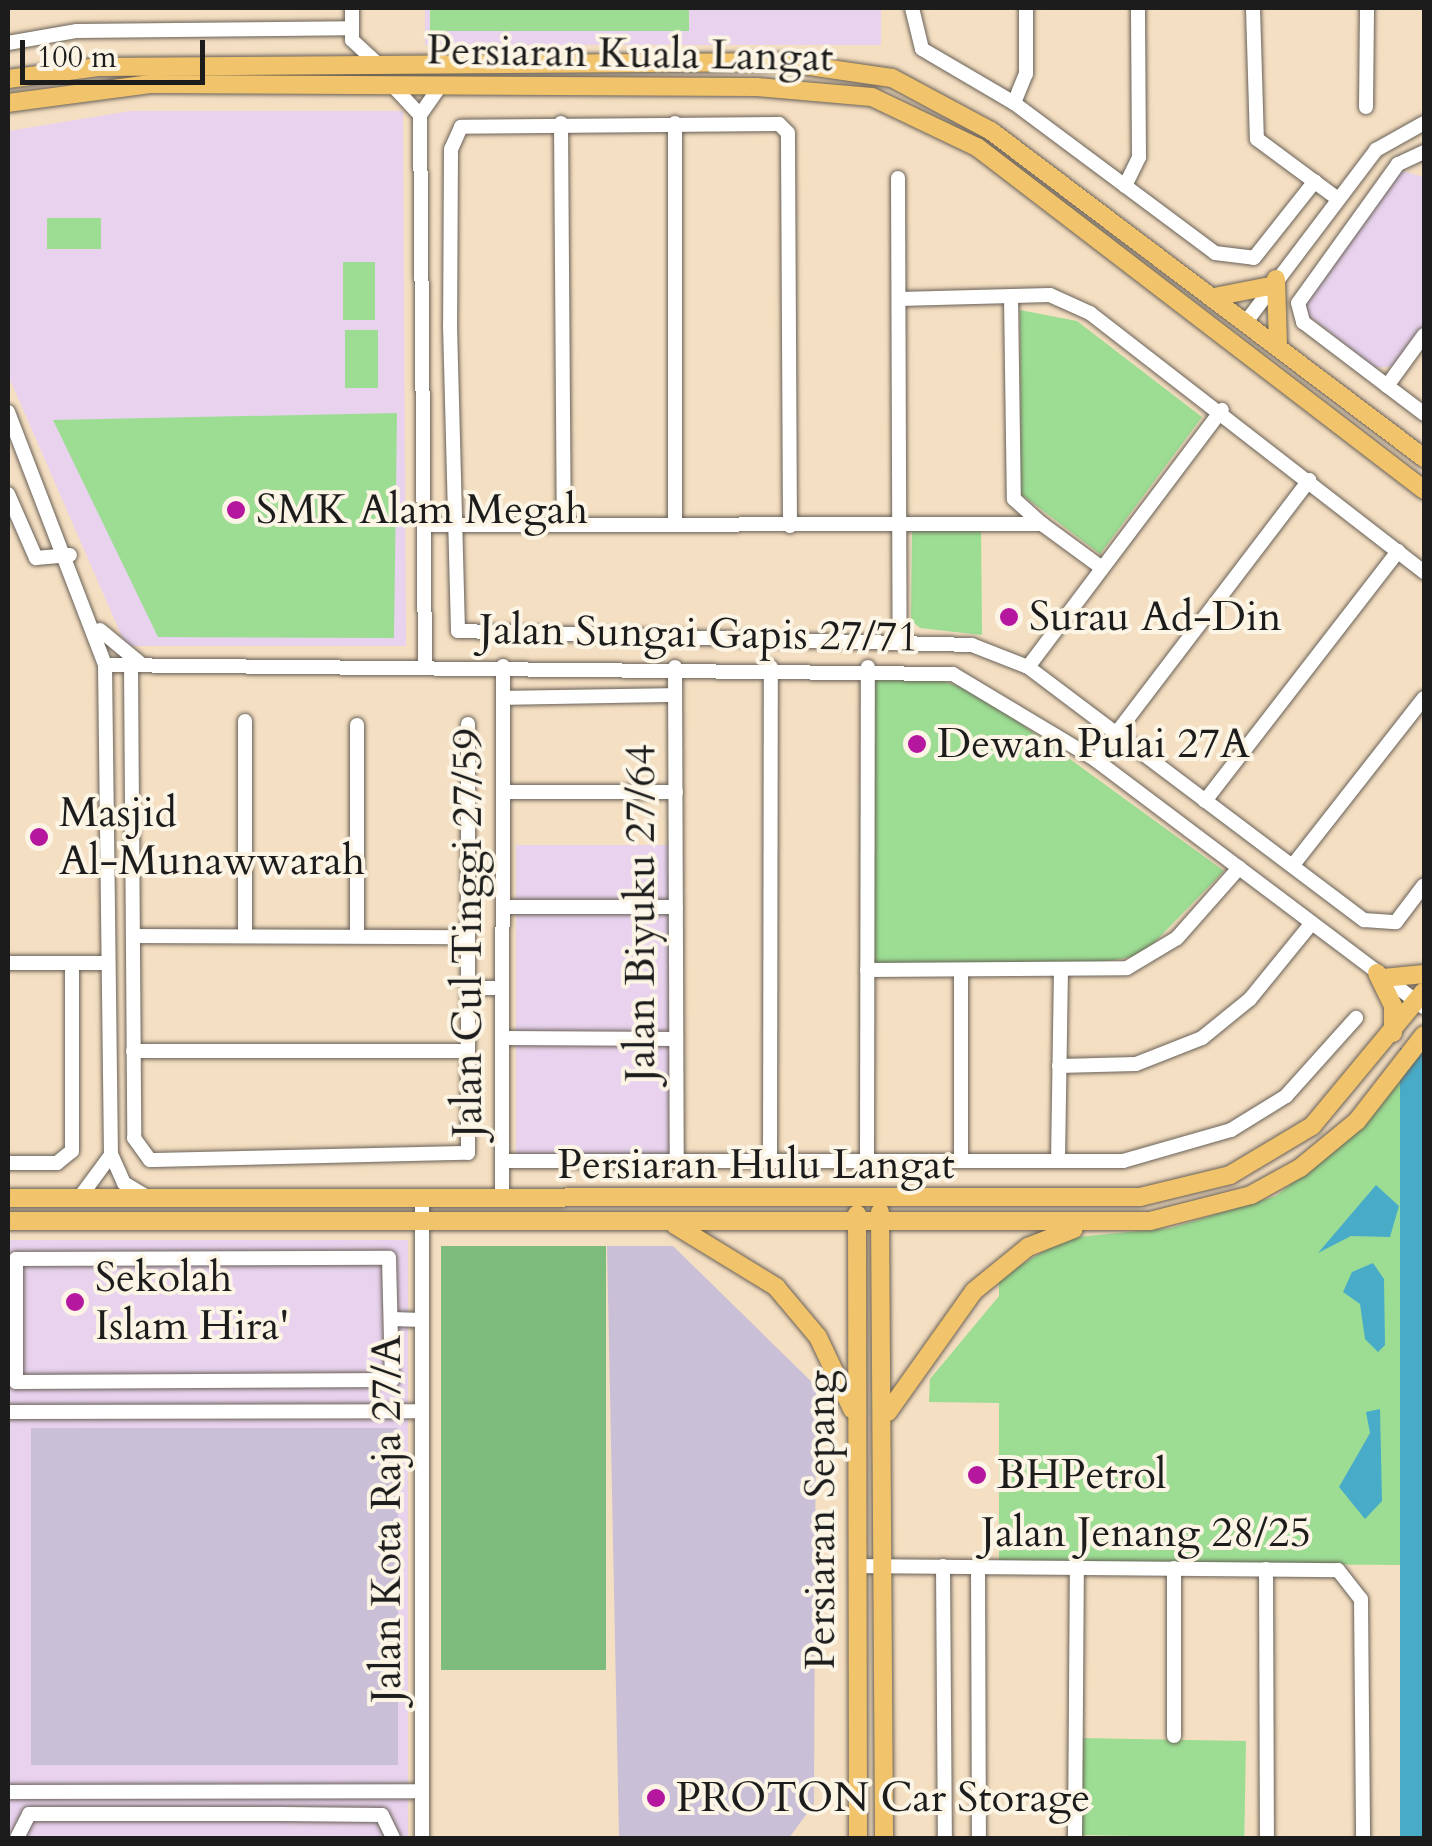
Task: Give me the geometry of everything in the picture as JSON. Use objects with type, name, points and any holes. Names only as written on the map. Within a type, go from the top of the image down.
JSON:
[{"type":"main road","name":"Persiaran Kuala Langat","points":[[8,79],[98,67],[782,62],[892,78],[990,131],[1424,458]]},
{"type":"main road","name":"Persiaran Kuala Langat","points":[[8,104],[96,87],[440,86],[826,88],[903,105],[976,147],[1424,490]]},
{"type":"main road","points":[[1214,297],[1273,283],[1278,347]]},
{"type":"main road","points":[[1166,292],[1223,322],[1246,322],[1247,343],[1284,384]]},
{"type":"main road","points":[[1393,1033],[1393,1006],[1380,976],[1424,974]]},
{"type":"main road","name":"Persiaran Hulu Langat","points":[[8,1198],[880,1201],[1140,1196],[1209,1183],[1312,1126],[1422,1000]]},
{"type":"main road","name":"Persiaran Hulu Langat","points":[[8,1221],[1094,1224],[1202,1211],[1271,1186],[1357,1121],[1424,1035]]},
{"type":"main road","name":"Persiaran Sepang","points":[[857,1201],[858,1838]]},
{"type":"main road","name":"Persiaran Sepang","points":[[880,1201],[886,1566],[884,1838]]},
{"type":"main road","points":[[669,1222],[792,1303],[838,1372],[856,1424]]},
{"type":"main road","points":[[884,1426],[901,1382],[974,1291],[1028,1247],[1094,1224]]},
{"type":"main road","points":[[850,1838],[857,1798]]},
{"type":"street","points":[[199,25],[200,8]]},
{"type":"street","points":[[352,8],[352,34],[382,66]]},
{"type":"street","points":[[912,8],[922,49],[1014,103],[1215,253],[1245,260],[1262,252],[1314,181]]},
{"type":"street","points":[[1014,103],[1026,74],[1026,8]]},
{"type":"street","points":[[1125,186],[1139,157],[1138,8]]},
{"type":"street","points":[[1253,8],[1258,139],[1338,199]]},
{"type":"street","points":[[1366,106],[1367,8]]},
{"type":"street","points":[[8,43],[199,25],[352,34]]},
{"type":"street","points":[[314,65],[352,34]]},
{"type":"street","points":[[393,86],[420,115]]},
{"type":"street","points":[[425,666],[420,115],[440,86]]},
{"type":"street","points":[[790,526],[788,133],[778,124],[470,122],[451,149],[452,621],[467,636],[900,637],[972,645],[1028,666],[1364,920],[1396,922],[1424,885]]},
{"type":"street","points":[[561,123],[564,525]]},
{"type":"street","points":[[674,123],[674,526]]},
{"type":"street","points":[[1246,322],[1338,199],[1401,133],[1424,123]]},
{"type":"street","points":[[1401,133],[1421,155],[1301,295],[1299,312],[1424,414]]},
{"type":"street","points":[[898,178],[900,637]]},
{"type":"street","points":[[1011,296],[1014,499],[1102,568]]},
{"type":"street","points":[[899,300],[1050,296],[1090,312],[1222,410],[1424,572]]},
{"type":"street","points":[[1387,386],[1424,335]]},
{"type":"street","points":[[1028,666],[1222,410]]},
{"type":"street","points":[[8,412],[70,555],[106,665],[111,1154],[130,1190],[149,1196]]},
{"type":"street","points":[[1096,760],[1310,480]]},
{"type":"street","points":[[8,494],[36,558],[70,555]]},
{"type":"street","points":[[425,525],[1042,524]]},
{"type":"street","points":[[1205,801],[1398,551]]},
{"type":"street","points":[[94,621],[116,650],[139,665],[133,936],[134,1138],[150,1160],[468,1153],[468,724]]},
{"type":"street","name":"Jalan Sungai Gapis 27/71","points":[[106,665],[868,667],[982,684],[1096,760],[1380,976],[1422,1000]]},
{"type":"street","name":"Jalan Cul Tinggi 27/59","points":[[502,1200],[503,666]]},
{"type":"street","name":"Jalan Biyuku 27/64","points":[[675,666],[677,1160]]},
{"type":"street","points":[[770,1159],[771,667]]},
{"type":"street","points":[[867,1159],[868,667]]},
{"type":"street","points":[[503,698],[676,695]]},
{"type":"street","points":[[1293,865],[1424,698]]},
{"type":"street","points":[[244,936],[245,721]]},
{"type":"street","points":[[357,725],[357,936]]},
{"type":"street","points":[[503,792],[676,792]]},
{"type":"street","points":[[867,970],[1061,971],[1151,958],[1239,868]]},
{"type":"street","points":[[503,907],[676,908]]},
{"type":"street","points":[[1060,1066],[1136,1064],[1202,1038],[1250,999],[1311,924]]},
{"type":"street","points":[[133,936],[468,937]]},
{"type":"street","points":[[8,963],[108,963]]},
{"type":"street","points":[[8,1164],[57,1164],[72,1151],[72,963]]},
{"type":"street","points":[[961,971],[961,1159]]},
{"type":"street","points":[[1058,1160],[1061,971]]},
{"type":"street","points":[[468,988],[502,988]]},
{"type":"street","points":[[502,1161],[1058,1160],[1162,1154],[1232,1130],[1286,1096],[1356,1018]]},
{"type":"street","points":[[502,1038],[676,1039]]},
{"type":"street","points":[[133,1051],[468,1051]]},
{"type":"street","points":[[80,1198],[111,1154]]},
{"type":"street","name":"Jalan Kota Raja 27/A","points":[[422,1200],[422,1838]]},
{"type":"street","points":[[20,1258],[388,1258],[392,1319],[393,1378],[281,1383],[23,1383],[14,1368],[12,1270],[20,1258]]},
{"type":"street","points":[[392,1319],[422,1320]]},
{"type":"street","points":[[126,1383],[126,1412]]},
{"type":"street","points":[[281,1383],[281,1412]]},
{"type":"street","points":[[8,1412],[422,1411]]},
{"type":"street","name":"Jalan Jenang 28/25","points":[[856,1566],[1338,1570],[1358,1590],[1363,1838]]},
{"type":"street","points":[[943,1566],[945,1838]]},
{"type":"street","points":[[978,1567],[979,1838]]},
{"type":"street","points":[[1075,1838],[1077,1567]]},
{"type":"street","points":[[1174,1568],[1174,1736]]},
{"type":"street","points":[[1266,1568],[1267,1838]]},
{"type":"street","points":[[281,1791],[281,1814]]},
{"type":"street","points":[[8,1792],[422,1791]]},
{"type":"street","points":[[125,1792],[125,1815]]},
{"type":"street","points":[[17,1838],[30,1814],[281,1814],[382,1815],[393,1838]]},
{"type":"shaded area","points":[[425,8],[881,8],[881,45],[425,45]]},
{"type":"shaded area","name":"SMK Alam Megah","points":[[130,111],[403,111],[406,646],[126,646],[8,375],[8,131]]},
{"type":"shaded area","points":[[1399,170],[1424,177],[1424,325],[1393,366],[1375,368],[1307,314],[1304,296]]},
{"type":"shaded area","points":[[516,845],[673,845],[673,1156],[516,1156]]},
{"type":"shaded area","points":[[8,1240],[408,1240],[408,1838],[8,1838]]},
{"type":"shaded area","points":[[607,1246],[673,1246],[816,1386],[814,1804],[789,1838],[619,1838]]},
{"type":"shaded area","points":[[31,1428],[398,1428],[398,1765],[31,1765]]},
{"type":"green space","points":[[430,8],[689,8],[689,31],[430,31]]},
{"type":"green space","points":[[47,218],[101,218],[101,249],[47,249]]},
{"type":"green space","points":[[343,262],[375,262],[375,320],[343,320]]},
{"type":"green space","points":[[1020,310],[1077,321],[1202,417],[1100,554],[1021,494]]},
{"type":"green space","points":[[345,330],[378,330],[378,388],[345,388]]},
{"type":"green space","points":[[397,413],[394,638],[158,637],[53,420]]},
{"type":"green space","points":[[981,528],[982,635],[920,628],[911,620],[912,529]]},
{"type":"green space","points":[[873,675],[928,676],[979,693],[1224,871],[1142,955],[1098,963],[874,964]]},
{"type":"green space","points":[[1411,1068],[1413,1565],[999,1563],[999,1403],[929,1402],[930,1379],[999,1296],[999,1278],[1066,1238],[1171,1228],[1276,1196],[1364,1125]]},
{"type":"green space","points":[[441,1246],[606,1246],[606,1670],[441,1670]]},
{"type":"green space","points":[[1080,1738],[1246,1741],[1244,1838],[1078,1835]]},
{"type":"water","points":[[1400,1048],[1424,1048],[1424,1838],[1400,1838]]},
{"type":"water","points":[[1376,1185],[1399,1206],[1390,1237],[1351,1236],[1318,1253]]},
{"type":"water","points":[[1373,1263],[1384,1279],[1385,1345],[1378,1352],[1365,1339],[1360,1304],[1343,1292],[1352,1272]]},
{"type":"water","points":[[1380,1409],[1382,1501],[1365,1519],[1339,1487],[1370,1433],[1366,1412]]},
{"type":"place","name":"SMK Alam Megah","points":[[236,510]]},
{"type":"place","name":"Surau Ad-Din","points":[[1009,617]]},
{"type":"place","name":"Dewan Pulai 27A","points":[[917,744]]},
{"type":"place","name":"Masjid Al-Munawwarah","points":[[39,837]]},
{"type":"place","name":"Sekolah Islam Hira'","points":[[75,1302]]},
{"type":"place","name":"BHPetrol","points":[[977,1475]]},
{"type":"place","name":"PROTON Car Storage","points":[[656,1798]]}]
